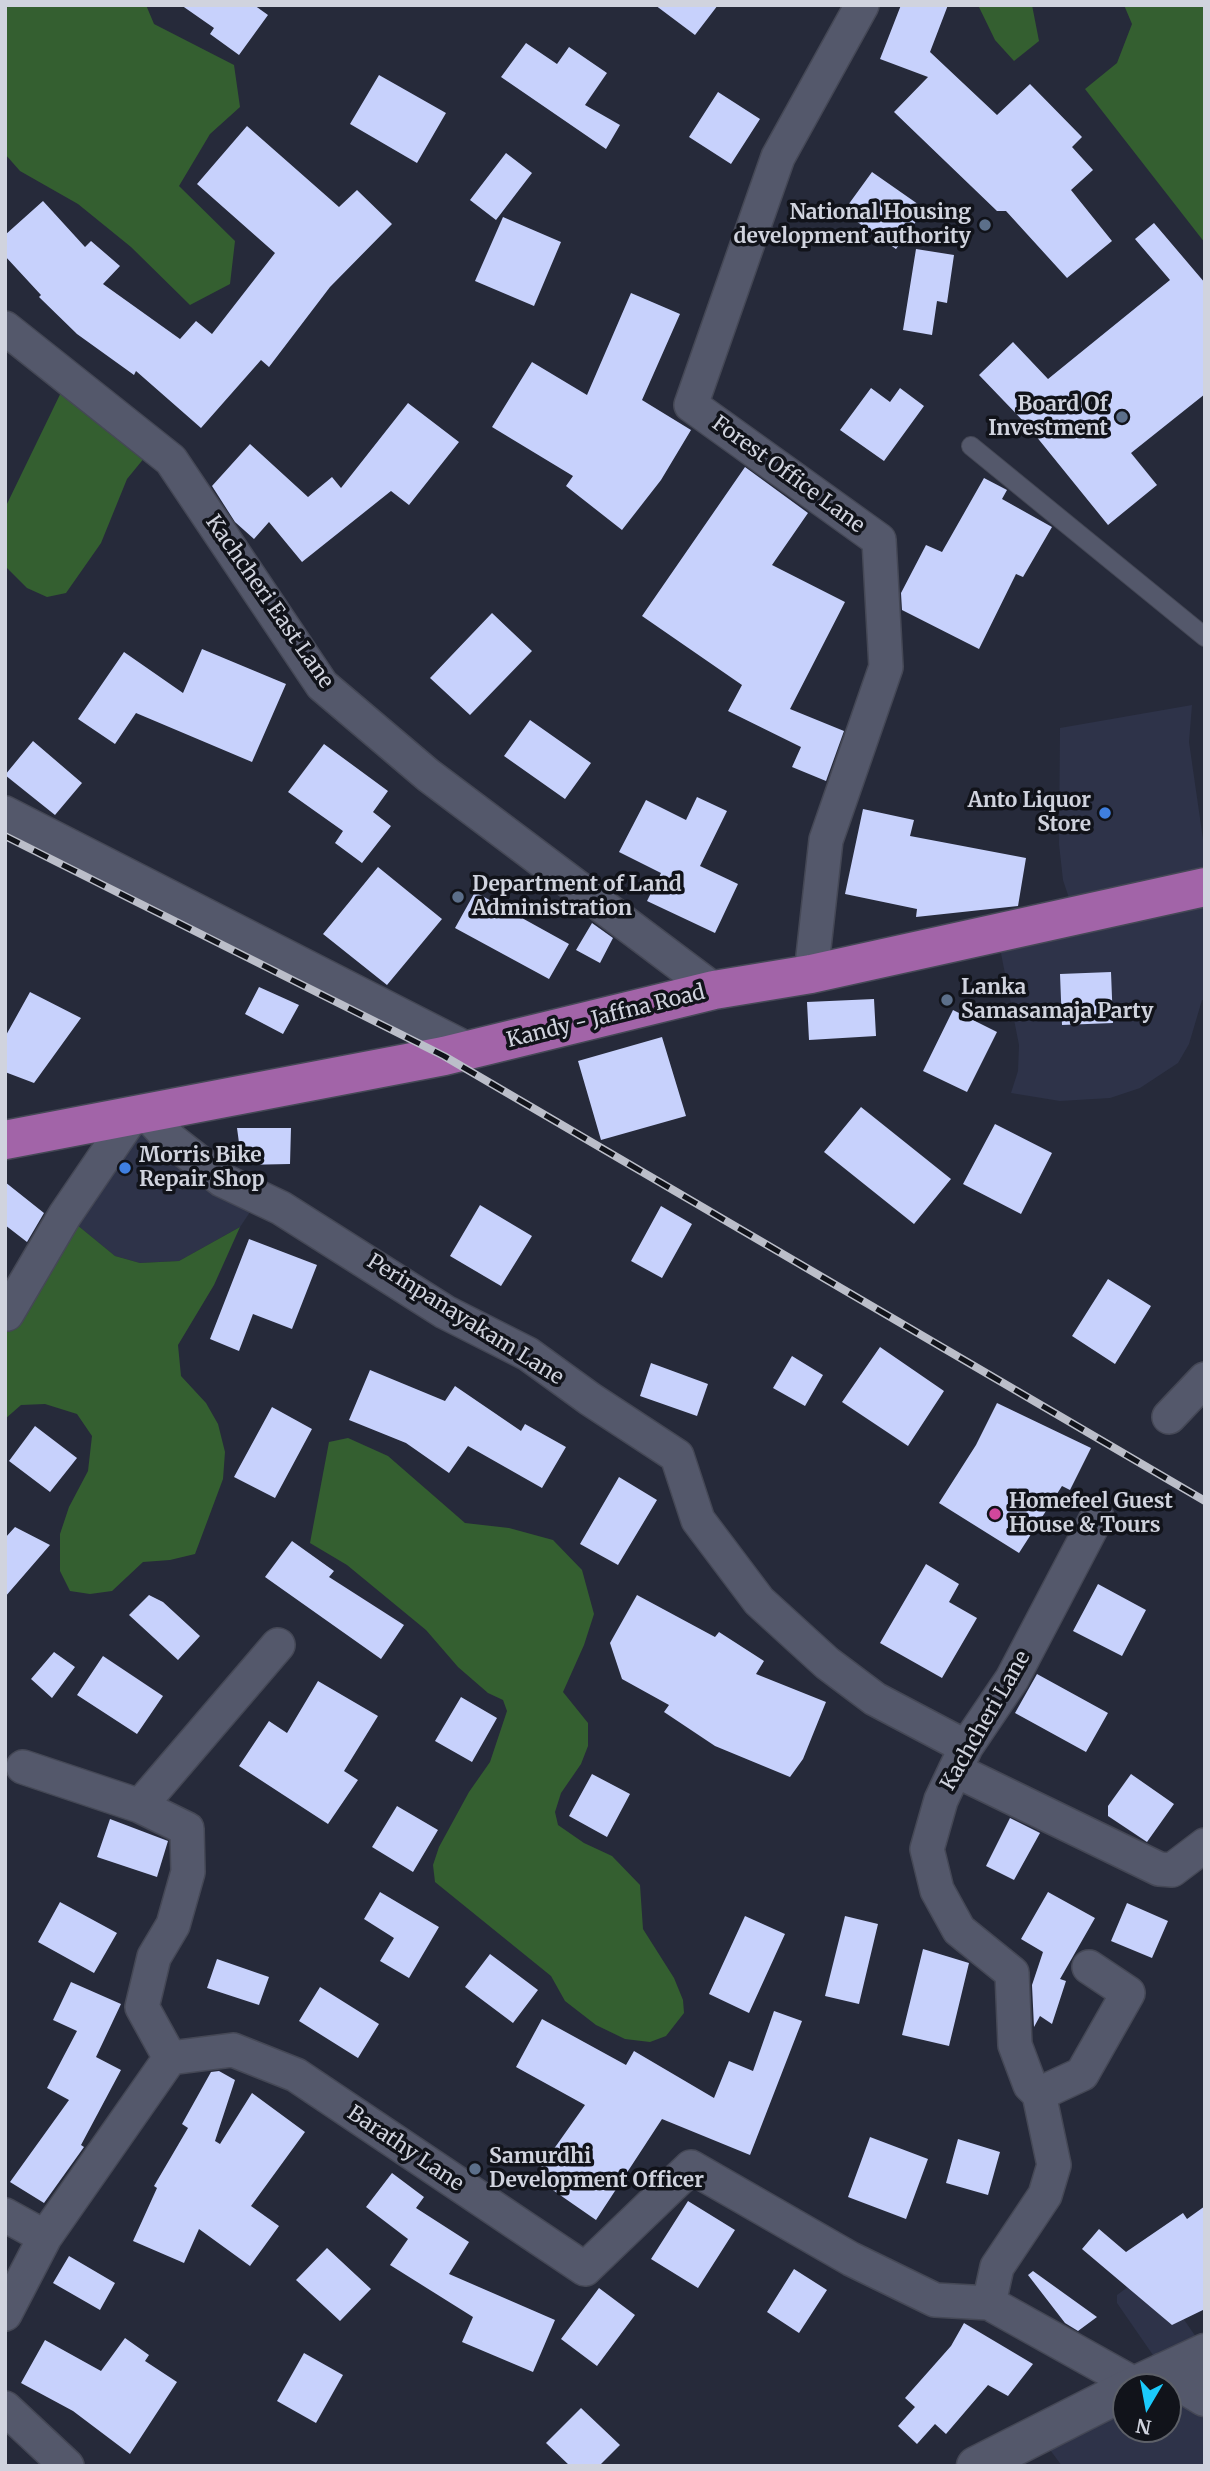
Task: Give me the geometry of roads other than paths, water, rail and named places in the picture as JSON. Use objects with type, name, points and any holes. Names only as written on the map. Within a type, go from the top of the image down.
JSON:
[{"type":"highway","name":"Kandy - Jaffna Road","points":[[5,1140],[470,1049],[714,990],[811,974],[1205,887]]},
{"type":"street","name":"Forest Office Lane","points":[[811,974],[826,840],[886,667],[879,540],[691,405],[778,157],[862,5]]},
{"type":"street","name":"Kachcheri East Lane","points":[[5,328],[171,460],[322,685],[428,775],[714,990]]},
{"type":"street","points":[[5,813],[470,1049]]},
{"type":"street","points":[[7,1314],[65,1215],[140,1115]]},
{"type":"street","name":"Perinpanayakam Lane","points":[[140,1115],[222,1181],[281,1208],[445,1312],[528,1354],[677,1456],[698,1520],[759,1601],[827,1663],[961,1758],[1159,1869],[1172,1870],[1205,1845]]},
{"type":"street","points":[[1169,1417],[1205,1379]]},
{"type":"street","name":"Kachcheri Lane","points":[[989,2303],[997,2267],[1045,2194],[1054,2165],[1039,2094],[1030,2085],[1015,2045],[1012,1973],[959,1930],[937,1890],[927,1849],[941,1800],[961,1758],[1012,1679],[1097,1517]]},
{"type":"street","points":[[140,1806],[278,1645]]},
{"type":"street","points":[[5,2314],[45,2238],[170,2058],[142,2007],[155,1957],[173,1925],[188,1872],[187,1829],[140,1806],[23,1767]]},
{"type":"street","points":[[1039,2094],[1082,2074],[1128,1993],[1089,1967]]},
{"type":"street","name":"Barathy Lane","points":[[170,2058],[233,2050],[296,2076],[585,2269],[691,2167],[851,2259],[935,2300],[989,2303],[1121,2373]]},
{"type":"street","points":[[5,2215],[45,2238]]},
{"type":"street","points":[[1162,2373],[1205,2353]]},
{"type":"street","points":[[1182,2392],[1205,2397]]},
{"type":"street","points":[[976,2466],[1112,2397]]},
{"type":"street","points":[[5,2408],[67,2466]]},
{"type":"lane","points":[[971,446],[1205,637]]},
{"type":"railway","points":[[5,836],[444,1056],[1205,1501]]},
{"type":"place","name":"National Housing development authority","points":[[985,225]]},
{"type":"place","name":"Board Of Investment","points":[[1122,417]]},
{"type":"place","name":"Anto Liquor Store","points":[[1105,813]]},
{"type":"place","name":"Department of Land Administration","points":[[458,897]]},
{"type":"place","name":"Lanka Samasamaja Party","points":[[947,1000]]},
{"type":"place","name":"Morris Bike Repair Shop","points":[[125,1168]]},
{"type":"place","name":"Homefeel Guest House & Tours","points":[[995,1514]]},
{"type":"place","name":"Samurdhi Development Officer","points":[[475,2169]]}]
